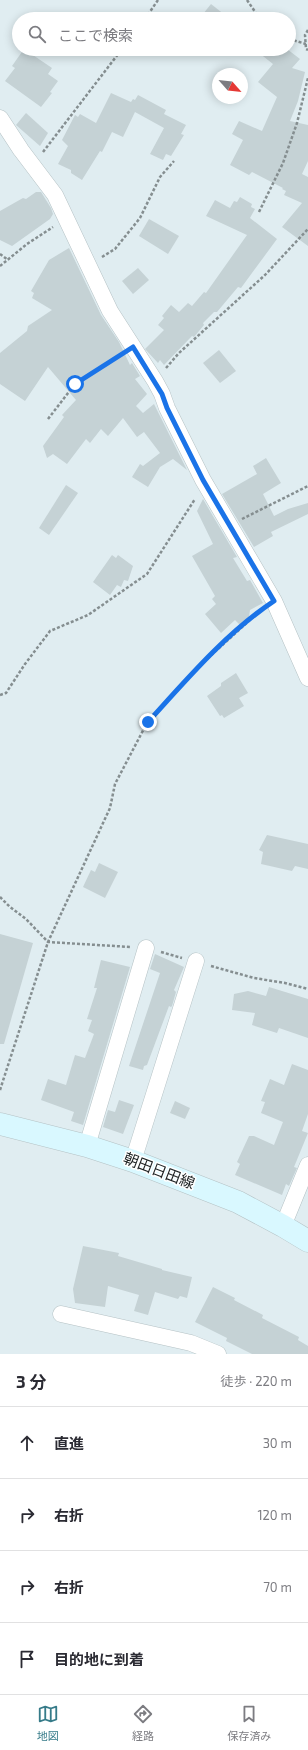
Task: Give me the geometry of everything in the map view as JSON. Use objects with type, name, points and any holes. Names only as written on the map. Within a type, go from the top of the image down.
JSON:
[{"type":"main road","name":"朝田日田線","points":[[0,1124],[87,1146],[133,1161],[238,1202],[283,1226],[308,1242]]},
{"type":"street","points":[[0,118],[32,165],[55,195],[110,311],[155,381],[203,480],[274,601],[308,678]]},
{"type":"street","points":[[87,1146],[146,948]]},
{"type":"street","points":[[133,1161],[196,961]]},
{"type":"street","points":[[283,1226],[308,1165]]},
{"type":"street","points":[[61,1314],[191,1343],[218,1354]]},
{"type":"path","points":[[150,12],[158,0]]},
{"type":"path","points":[[247,0],[255,12]]},
{"type":"path","points":[[308,30],[305,35],[306,49],[308,50]]},
{"type":"path","points":[[296,41],[306,44]]},
{"type":"path","points":[[32,165],[117,56]]},
{"type":"path","points":[[259,212],[283,163],[297,123],[308,78]]},
{"type":"path","points":[[88,266],[115,249],[140,218],[160,177],[174,161]]},
{"type":"path","points":[[0,266],[27,244],[58,223],[67,220]]},
{"type":"path","points":[[155,381],[179,353],[265,275],[308,229]]},
{"type":"path","points":[[0,254],[8,260]]},
{"type":"path","points":[[48,419],[75,384],[133,347]]},
{"type":"path","points":[[0,695],[6,693],[25,664],[50,631],[88,615],[148,574],[194,500],[203,480]]},
{"type":"path","points":[[231,526],[290,493],[308,486]]},
{"type":"path","points":[[0,1090],[48,942],[110,808],[115,784],[148,722],[196,669],[257,613],[274,601]]},
{"type":"path","points":[[0,897],[26,919],[48,942]]},
{"type":"building","points":[[211,4],[221,12],[205,12]]},
{"type":"building","points":[[19,56],[34,56],[52,68],[48,74],[58,81],[50,92],[52,93],[41,107],[5,81],[15,68],[12,66]]},
{"type":"building","points":[[263,56],[296,56],[300,59],[292,68],[305,72],[298,101],[290,121],[308,125],[308,161],[302,174],[308,177],[308,246],[282,227],[302,203],[284,195],[286,191],[282,189],[283,188],[252,172],[249,175],[230,165],[243,140],[232,134],[239,121],[262,131],[277,97],[258,82],[273,64]]},
{"type":"building","points":[[111,93],[131,102],[133,99],[135,100],[138,95],[166,110],[164,114],[186,125],[181,134],[184,135],[171,156],[166,154],[163,160],[150,154],[164,128],[135,112],[123,137],[112,132],[102,152],[100,151],[82,180],[71,173],[71,170],[58,164],[68,146],[62,140],[75,115],[78,117],[80,114],[96,123]]},
{"type":"building","points":[[26,113],[48,133],[40,146],[16,125]]},
{"type":"building","points":[[36,192],[41,192],[51,208],[53,214],[50,219],[12,246],[0,240],[0,211],[23,198],[26,199]]},
{"type":"building","points":[[240,197],[252,204],[251,207],[255,209],[250,218],[277,239],[241,288],[238,287],[217,312],[214,312],[203,323],[204,325],[194,337],[192,336],[164,365],[160,360],[158,363],[145,349],[164,330],[158,325],[164,318],[162,316],[171,305],[179,312],[188,303],[192,306],[204,292],[206,293],[247,235],[206,216],[215,200],[230,208],[234,201],[237,202]]},
{"type":"building","points":[[149,219],[179,236],[168,254],[139,236]]},
{"type":"building","points":[[69,248],[101,315],[119,342],[130,365],[132,363],[140,376],[135,379],[147,394],[136,406],[143,413],[154,404],[187,470],[173,459],[160,467],[148,487],[132,477],[140,464],[143,466],[160,453],[144,432],[137,437],[123,418],[108,436],[101,429],[90,443],[86,439],[67,464],[53,454],[47,458],[43,446],[64,417],[62,415],[76,400],[48,367],[25,401],[0,384],[0,353],[27,331],[28,326],[52,310],[32,298],[34,293],[31,291],[49,260]]},
{"type":"building","points":[[138,268],[149,280],[133,294],[122,281]]},
{"type":"building","points":[[219,350],[236,371],[220,383],[203,363]]},
{"type":"building","points":[[266,458],[281,483],[263,494],[274,516],[288,509],[308,503],[308,514],[271,532],[273,536],[254,547],[222,494],[257,474],[253,466]]},
{"type":"building","points":[[66,485],[78,493],[49,535],[39,528]]},
{"type":"building","points":[[203,499],[237,557],[233,558],[247,581],[250,580],[263,603],[250,610],[249,617],[240,625],[235,620],[221,633],[205,614],[216,604],[212,599],[215,596],[192,556],[213,544],[197,511]]},
{"type":"building","points":[[112,555],[116,558],[118,555],[133,566],[128,581],[124,580],[121,587],[117,585],[110,595],[93,582]]},
{"type":"building","points":[[236,673],[248,693],[239,698],[244,706],[224,718],[222,715],[220,716],[207,696],[221,686],[221,683]]},
{"type":"building","points":[[267,835],[308,844],[308,869],[295,866],[292,871],[261,864],[263,852],[259,850]]},
{"type":"building","points":[[99,863],[118,872],[105,898],[83,887],[91,870],[95,872]]},
{"type":"building","points":[[0,934],[33,943],[4,1044],[0,1044]]},
{"type":"building","points":[[155,954],[184,967],[174,990],[176,992],[172,1006],[169,1006],[147,1065],[144,1066],[143,1070],[129,1066],[160,973],[150,969]]},
{"type":"building","points":[[101,960],[130,967],[83,1125],[71,1121],[74,1112],[41,1100],[48,1079],[66,1085],[75,1055],[85,1058],[94,1034],[88,1031],[92,1020],[87,1019],[97,988],[94,988]]},
{"type":"building","points":[[269,987],[308,999],[308,1038],[279,1028],[277,1033],[252,1025],[255,1013],[232,1010],[234,994],[248,991],[266,996]]},
{"type":"building","points":[[292,1064],[308,1070],[308,1114],[302,1131],[308,1133],[294,1167],[297,1168],[289,1186],[286,1184],[282,1195],[235,1175],[240,1164],[237,1162],[249,1136],[254,1136],[274,1145],[283,1122],[261,1113],[265,1102],[261,1101],[270,1079],[284,1085]]},
{"type":"building","points":[[119,1100],[134,1105],[123,1134],[103,1127],[108,1110],[115,1112]]},
{"type":"building","points":[[175,1101],[190,1108],[185,1119],[170,1113]]},
{"type":"building","points":[[83,1246],[119,1253],[118,1256],[162,1270],[192,1277],[187,1298],[180,1296],[178,1299],[155,1292],[148,1315],[134,1311],[139,1295],[108,1286],[105,1307],[75,1303],[73,1289]]},
{"type":"building","points":[[213,1287],[263,1315],[262,1318],[299,1337],[298,1340],[308,1346],[308,1354],[252,1354],[226,1341],[227,1338],[195,1322]]},
{"type":"route","points":[[75,384],[133,347],[162,394],[167,408],[203,480],[274,601],[257,613],[196,669],[148,722]]}]
